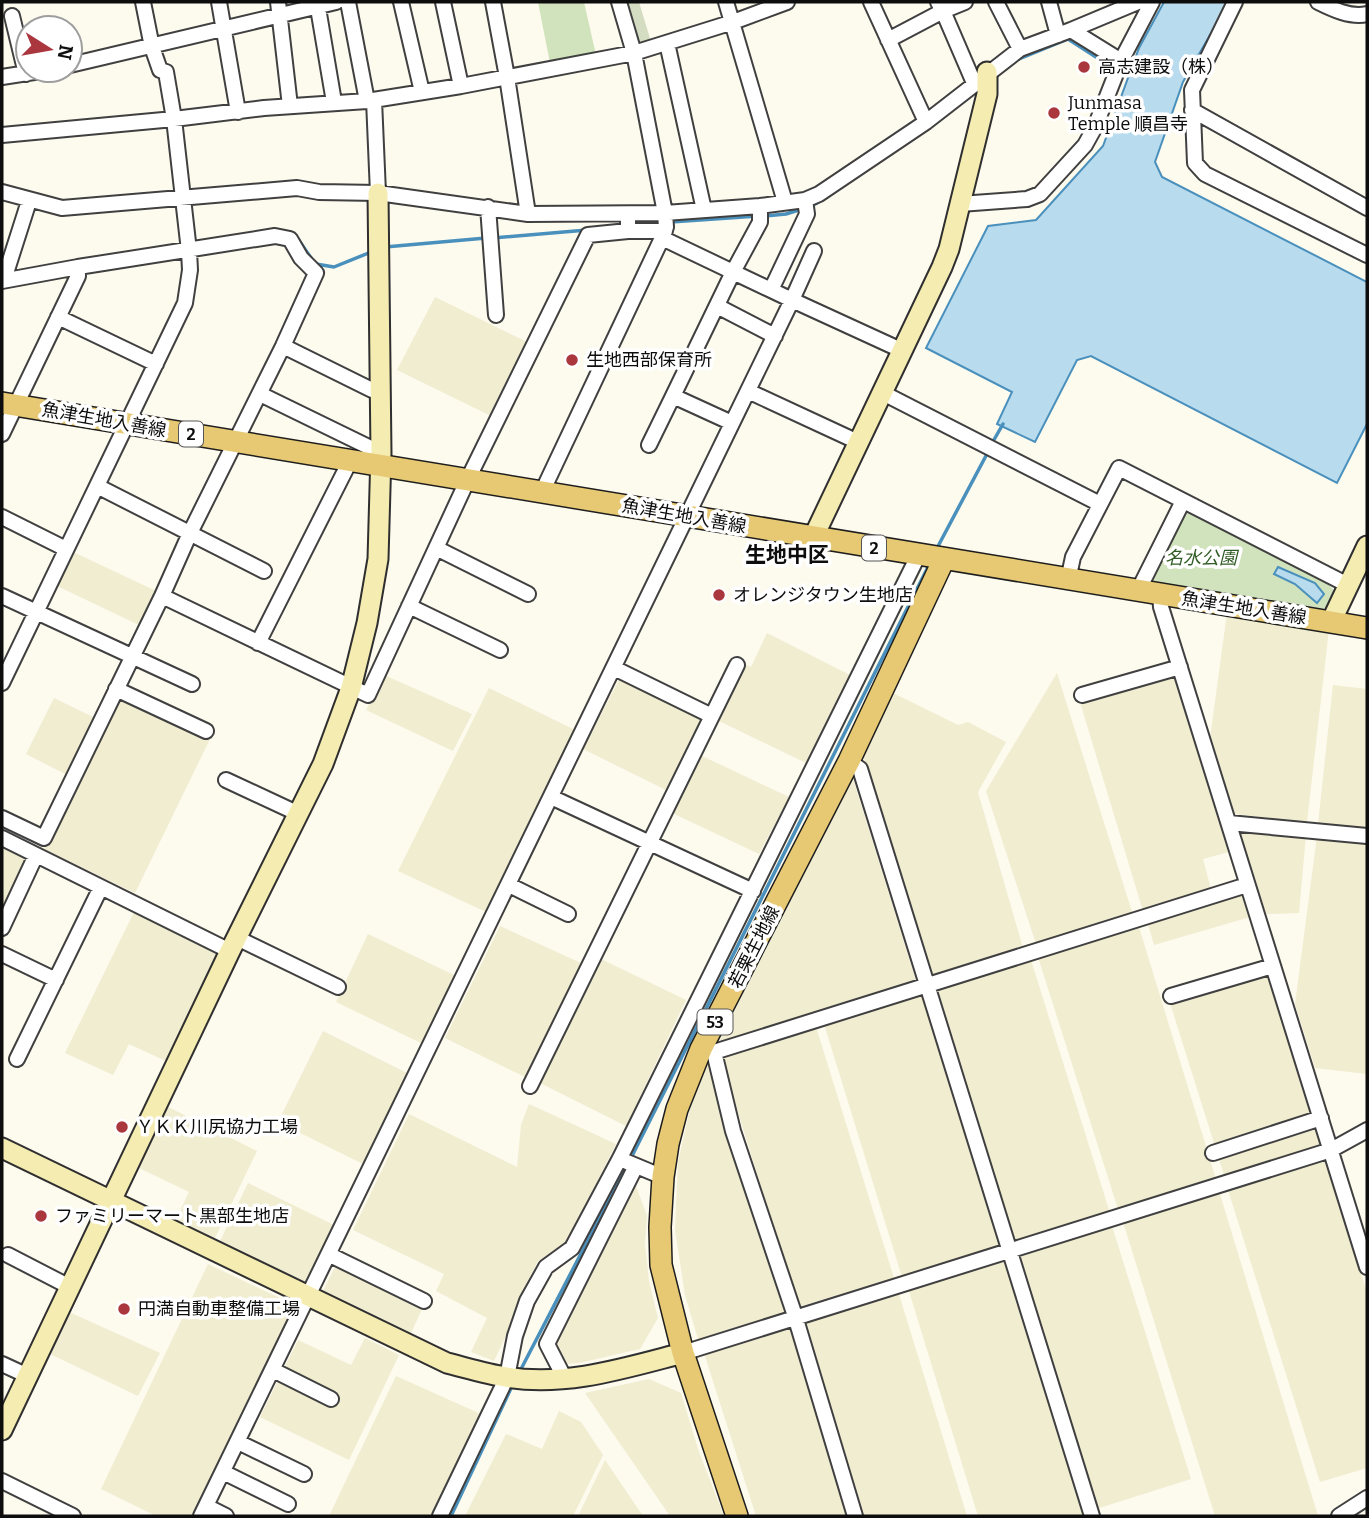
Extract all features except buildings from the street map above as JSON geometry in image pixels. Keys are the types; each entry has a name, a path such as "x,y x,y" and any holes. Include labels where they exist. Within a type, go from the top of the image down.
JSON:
{"main road":[{"name":"魚津生地入善線","path":"9,404 349,461 381,460 468,479 918,556 1367,628"},
{"name":"若栗生地線","path":"737,1516 683,1353 661,1265 663,1177 677,1109 849,761 944,559"}],"street":[{"path":"4,673 185,303 190,270 189,251 174,119 166,72 160,70 152,47 143,2"},
{"path":"219,2 238,112"},
{"path":"84,62 224,29 279,9 336,2"},
{"path":"2,1430 233,944 323,764 351,688 378,559 381,460 377,193 370,100 348,2"},
{"path":"401,2 422,92"},
{"path":"443,2 461,86"},
{"path":"543,490 663,234 666,213 634,53 619,2"},
{"path":"726,2 785,202"},
{"path":"2,135 370,100 461,86 634,53 733,22 767,5 788,2"},
{"path":"871,2 926,122"},
{"path":"888,40 941,7 965,2"},
{"path":"996,2 1020,48"},
{"path":"1049,2 1064,32 1121,61"},
{"path":"2,192 62,208 298,188 319,192 377,193 528,214 666,213 805,200 926,122 1020,48 1147,2"},
{"path":"960,205 1027,199 1040,194 1085,145 1147,2"},
{"path":"1235,2 1192,90 1195,163 1205,174 1367,255"},
{"path":"1318,2 1332,9 1367,14"},
{"path":"496,3 528,214"},
{"path":"317,4 334,102"},
{"path":"813,538 942,267 987,94 981,78 941,7"},
{"path":"279,9 290,106"},
{"path":"12,16 14,24"},
{"path":"667,43 704,210"},
{"path":"1192,110 1367,208"},
{"path":"771,290 807,214 805,200"},
{"path":"2,818 44,838 316,273 301,258 290,239 275,236 189,251 4,276 29,201"},
{"path":"649,445 760,222 760,206"},
{"path":"488,207 496,315"},
{"path":"628,214 628,231"},
{"path":"162,596 368,695 468,479 588,235 628,231 663,234 733,272 901,350"},
{"path":"226,1516 204,1511 814,251"},
{"path":"2,434 9,404 58,317 78,276 78,267"},
{"path":"717,306 775,335"},
{"path":"58,317 156,364"},
{"path":"283,346 372,390 380,389"},
{"path":"748,391 858,442"},
{"path":"881,392 1100,504"},
{"path":"260,394 381,460"},
{"path":"673,396 732,423"},
{"path":"258,643 349,461"},
{"path":"1068,580 1073,557 1119,468 1348,585"},
{"path":"97,486 264,571"},
{"path":"1138,591 1183,501"},
{"path":"2,517 66,549"},
{"path":"436,548 528,594"},
{"path":"1331,622 1366,551"},
{"path":"440,1516 507,1377 515,1336 527,1301 546,1267 572,1248 620,1158 918,556"},
{"path":"1160,594 1161,607 1367,1267"},
{"path":"2,596 192,684"},
{"path":"409,606 500,650"},
{"path":"530,1086 737,665"},
{"path":"1082,695 1180,667"},
{"path":"614,668 712,716"},
{"path":"116,689 206,731"},
{"path":"849,761 860,769 1091,1516"},
{"path":"226,780 299,814"},
{"path":"551,797 752,891"},
{"path":"1229,822 1367,836"},
{"path":"2,838 100,887 338,987"},
{"path":"2,928 36,855"},
{"path":"509,885 568,914"},
{"path":"855,1516 796,1316 708,1051 927,986 1247,885"},
{"path":"17,1059 100,887"},
{"path":"2,954 56,979"},
{"path":"1171,996 1273,966"},
{"path":"1213,1153 1321,1118"},
{"path":"2,1148 447,1363 507,1377 565,1378 581,1377 683,1353 1010,1252 1331,1150 1367,1130"},
{"path":"620,1158 663,1177"},
{"path":"565,1378 547,1344 636,1166"},
{"path":"8,1255 70,1287"},
{"path":"330,1255 424,1301"},
{"path":"2,1364 28,1376"},
{"path":"273,1370 331,1399"},
{"path":"238,1442 304,1474"},
{"path":"223,1472 288,1504"},
{"path":"2,1481 73,1516"},
{"path":"1339,1516 1367,1498"}],"shaded area":[{"path":"435,297 527,342 491,416 397,370"},
{"path":"71,551 156,591 139,625 55,585"},
{"path":"1227,613 1329,629 1307,822 1234,814 1210,738"},
{"path":"767,633 852,676 808,764 717,720 744,664 751,667"},
{"path":"1057,673 1133,915 1036,944 986,791"},
{"path":"384,675 472,714 453,751 366,710"},
{"path":"1176,676 1229,852 1203,859 1211,889 1143,911 1080,702"},
{"path":"620,678 705,718 668,791 583,749"},
{"path":"1333,685 1367,689 1367,829 1318,824"},
{"path":"489,688 575,730 486,912 398,871"},
{"path":"893,693 958,725 968,722 1006,742 978,792 1023,948 932,977 863,755"},
{"path":"119,694 210,739 135,893 44,849"},
{"path":"54,698 95,718 67,775 26,754"},
{"path":"700,755 789,797 759,854 672,813"},
{"path":"853,779 916,981 718,1043"},
{"path":"1239,830 1306,835 1299,913 1266,914"},
{"path":"1317,836 1367,842 1367,1074 1315,1068 1295,1004"},
{"path":"2,842 29,856 3,908 2,908"},
{"path":"1243,895 1250,917 1154,945 1148,924"},
{"path":"135,910 220,951 168,1062 129,1044 113,1075 65,1053"},
{"path":"500,926 583,964 529,1079 445,1038"},
{"path":"1139,927 1216,1179 1118,1209 1038,957"},
{"path":"368,934 456,976 423,1044 336,1002"},
{"path":"601,959 686,1000 626,1126 540,1083"},
{"path":"1031,960 1110,1213 1015,1241 937,990"},
{"path":"1268,975 1320,1146 1224,1175 1170,1003"},
{"path":"922,994 1000,1247 902,1277 824,1024"},
{"path":"816,1027 894,1278 798,1307 721,1057"},
{"path":"323,1031 409,1074 365,1165 278,1122"},
{"path":"709,1059 788,1311 698,1339 685,1295 675,1230 678,1162 690,1109"},
{"path":"529,1104 616,1144 565,1245 538,1261 522,1292 494,1361 471,1352 487,1318 436,1291 444,1274 353,1230 409,1114 517,1167 521,1125"},
{"path":"166,1106 257,1151 215,1238 176,1219 189,1192 137,1167"},
{"path":"1327,1159 1367,1293 1367,1468 1320,1482 1228,1190"},
{"path":"248,1183 336,1226 308,1284 220,1241"},
{"path":"635,1183 647,1216 645,1244 649,1281 658,1318 640,1349 564,1364 555,1344"},
{"path":"1219,1191 1318,1516 1215,1516 1123,1222"},
{"path":"1112,1226 1191,1479 1096,1509 1018,1256"},
{"path":"1005,1260 1083,1516 978,1516 908,1288"},
{"path":"208,1264 297,1306 195,1516 156,1516 101,1489"},
{"path":"336,1265 423,1307 411,1333 323,1291"},
{"path":"898,1291 967,1516 862,1516 803,1322"},
{"path":"69,1312 160,1353 138,1396 50,1354"},
{"path":"791,1326 849,1516 756,1516 704,1353"},
{"path":"365,1338 399,1355 349,1460 260,1417 298,1340 351,1365"},
{"path":"396,1376 483,1415 432,1516 329,1516"},
{"path":"649,1379 681,1393 699,1452 724,1516 670,1516 585,1393"},
{"path":"559,1411 581,1422 603,1455 573,1516 465,1516 506,1434 542,1449"},
{"path":"605,1460 643,1516 578,1516"}],"green space":[{"path":"538,2 584,2 596,55 550,63"},
{"path":"623,2 639,2 651,42 636,46"},
{"name":"名水公園","path":"1183,510 1328,584 1333,589 1332,602 1318,613 1147,585"}],"water":[{"path":"1164,2 1229,2 1183,82 1155,162 1162,177 1367,282 1367,424 1337,483 1091,356 1077,360 1035,442 997,424 1012,392 926,348 988,226 1036,220 1103,146 1139,48"},
{"path":"1278,567 1315,583 1324,594 1317,603 1295,584 1274,574"}],"waterway":[{"path":"1014,61 1068,39 1113,68"},
{"path":"810,207 827,197"},
{"path":"765,216 802,209"},
{"path":"671,222 758,216"},
{"path":"647,224 663,223"},
{"path":"273,230 292,233"},
{"path":"493,238 587,230"},
{"path":"385,247 486,238"},
{"path":"298,239 311,258"},
{"path":"316,264 334,267 371,252"},
{"path":"991,445 1003,424"},
{"path":"936,550 988,452"},
{"path":"630,1160 930,563"},
{"path":"520,1371 626,1167"},
{"path":"451,1516 513,1384"}],"place":[{"name":"高志建設（株）","path":"1084,67"},
{"name":"Junmasa Temple 順昌寺","path":"1054,113"},
{"name":"生地西部保育所","path":"572,360"},
{"name":"オレンジタウン生地店","path":"719,595"},
{"name":"ＹＫＫ川尻協力工場","path":"122,1127"},
{"name":"ファミリーマート黒部生地店","path":"41,1216"},
{"name":"円満自動車整備工場","path":"124,1309"}],"district":[{"name":"生地中区","path":"787,555"}]}
